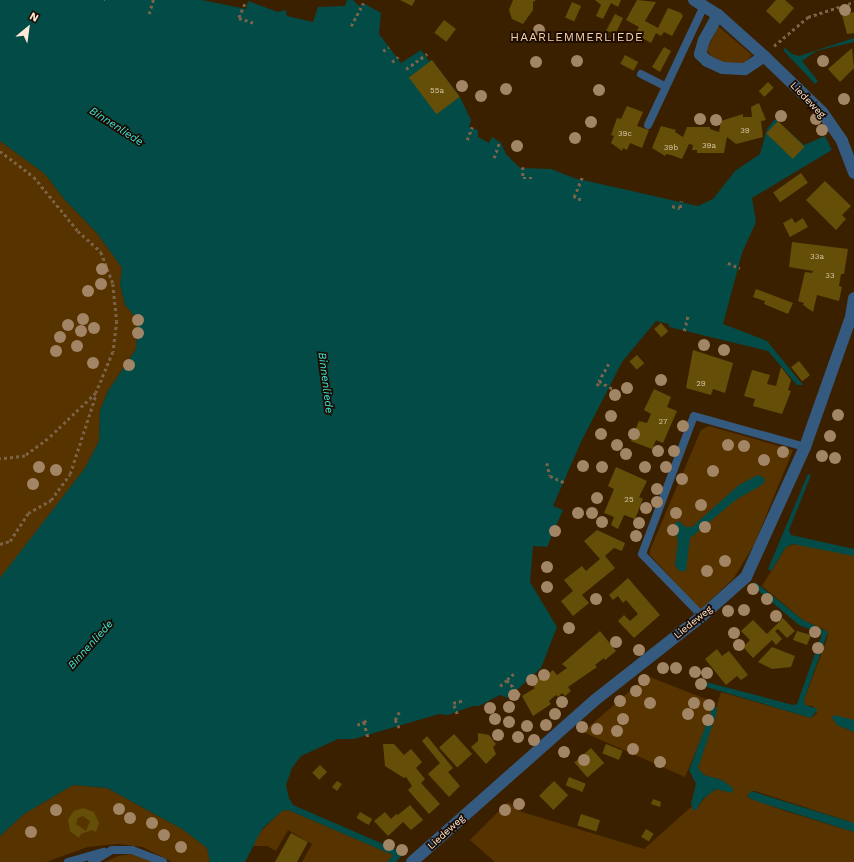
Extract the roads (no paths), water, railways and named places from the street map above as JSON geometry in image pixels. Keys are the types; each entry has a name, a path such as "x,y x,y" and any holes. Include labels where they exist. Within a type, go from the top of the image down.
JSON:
{"street":[{"name":"Liedeweg","path":"699,3 718,15 764,56 822,112 842,141 854,172"},
{"path":"718,15 704,40 700,54 707,61 723,68 745,69 764,56"},
{"name":"Liedeweg","path":"412,862 595,700 702,616 746,577 806,447 851,317 854,298"}],"lane":[{"path":"648,125 699,3"},
{"path":"641,74 665,86"},
{"path":"702,616 642,554 694,416 806,447"},
{"path":"92,862 112,850"},
{"path":"68,862 112,850 132,850 163,862"}],"water":[{"name":"Binnenliede","path":"0,0 202,0 246,9 248,1 278,12 286,10 287,16 313,22 318,7 345,6 347,0 353,0 359,6 365,4 381,13 379,34 401,63 421,50 429,61 432,60 460,97 471,120 469,127 478,130 478,137 489,143 492,137 501,143 506,154 520,168 551,169 574,178 698,206 713,199 735,171 760,154 767,129 775,119 804,145 825,136 832,150 752,198 756,222 742,253 723,324 767,341 803,385 797,385 768,351 669,327 669,324 656,321 622,362 581,442 553,506 563,510 547,547 533,546 530,582 557,627 541,668 508,698 500,695 479,706 473,706 448,715 439,714 354,739 338,739 301,756 292,768 286,785 289,798 293,805 404,853 396,862 387,862 393,855 288,810 282,811 262,829 245,862 210,862 207,848 182,829 107,788 73,785 24,814 0,836 0,578 85,468 99,441 100,411 108,391 136,349 138,320 125,305 120,284 122,268 97,233 64,199 45,174 0,141"},
{"path":"854,38 854,42 816,51 802,61 818,81 815,84 783,50 785,48 792,54 799,56"},
{"path":"808,474 811,475 789,530 791,535 854,549 854,556 793,544 786,547 771,571 768,569"},
{"path":"758,475 764,478 765,482 737,499 690,538 686,571 679,571 675,565 678,541 674,524 679,521 685,527 692,527 739,485"},
{"path":"755,582 803,620 828,632 804,700 805,705 818,709 811,718 703,686 706,682 793,705 797,704 822,634 799,625 754,587"},
{"path":"713,706 717,708 716,715 698,768 704,775 722,780 733,788 732,793 716,789 703,799 696,810 693,810 691,804 696,784 689,770"},
{"path":"834,715 854,720 854,732 837,725 832,718"},
{"path":"751,791 854,823 854,832 759,802 747,797"}],"district":[{"name":"HAARLEMMERLIEDE","path":"577,38"}]}
